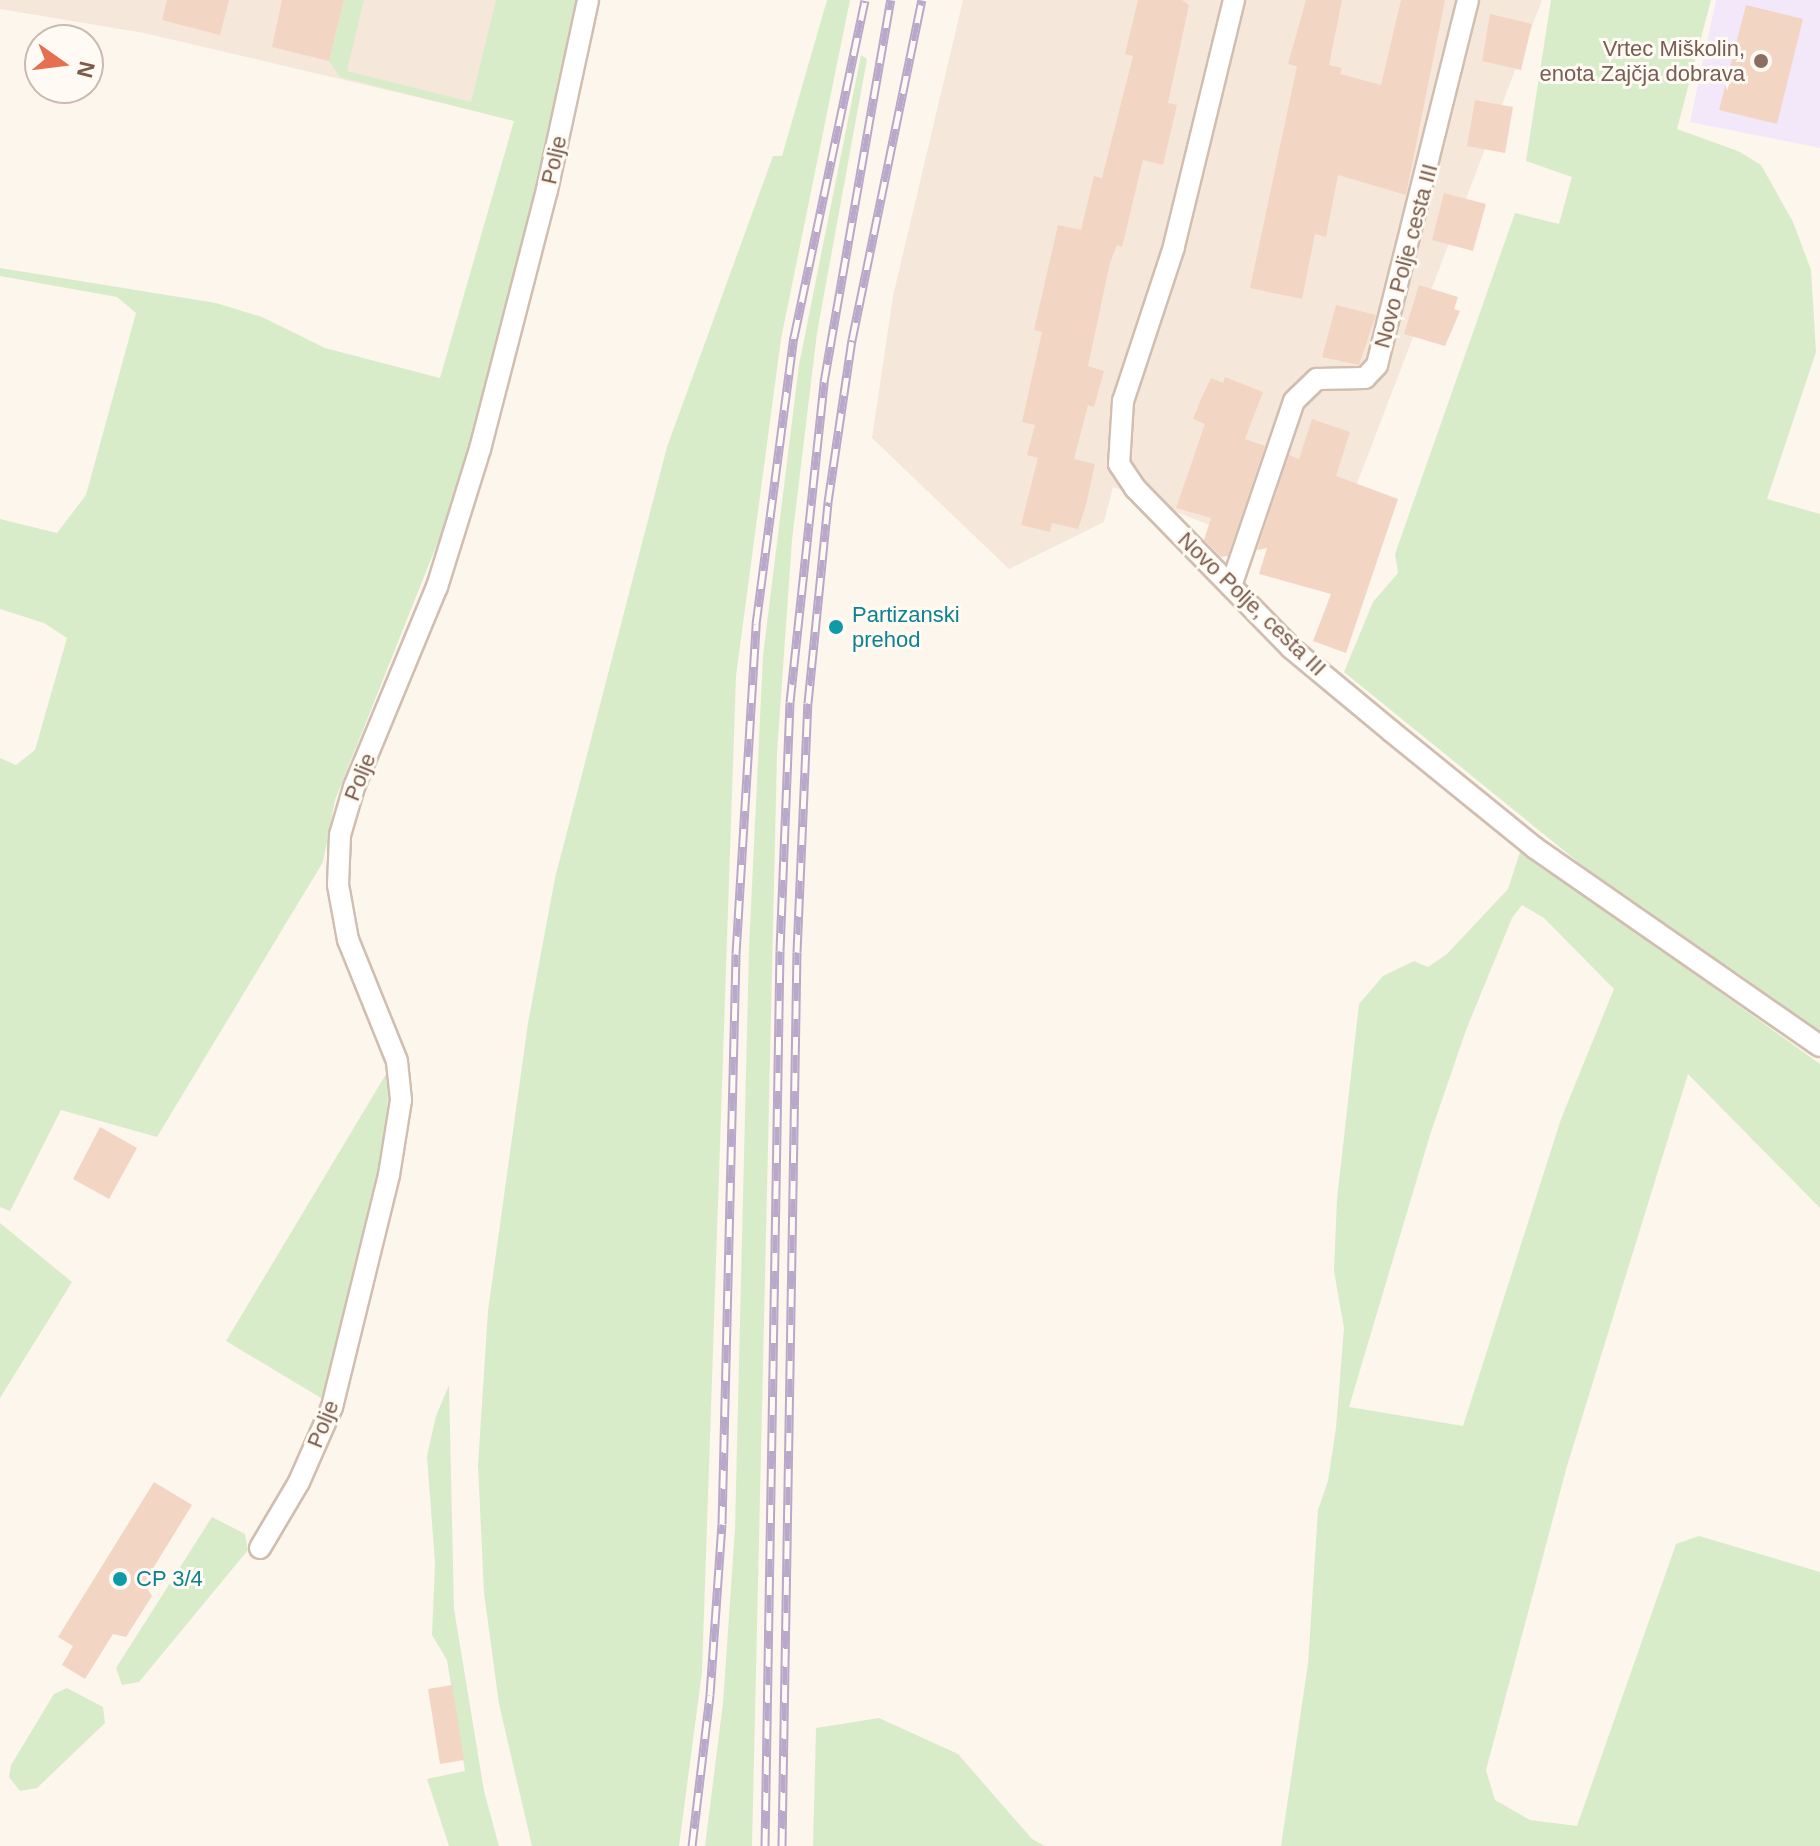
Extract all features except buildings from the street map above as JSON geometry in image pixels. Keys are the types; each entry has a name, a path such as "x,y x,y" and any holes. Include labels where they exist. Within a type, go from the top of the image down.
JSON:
{"street":[{"name":"Polje","path":"260,1548 299,1482 332,1407 389,1175 401,1100 397,1061 348,940 338,885 340,835 354,787 437,587 480,449 547,190 588,0"},
{"name":"Novo Polje, cesta III","path":"1234,0 1174,247 1123,401 1116,448 1119,464 1135,488 1294,650 1535,848 1820,1046"},
{"name":"Novo Polje cesta III","path":"1231,586 1294,401 1317,379 1365,378 1377,365 1468,0"}],"shaded area":[{"path":"0,0 580,0 514,120 104,24 0,9"},
{"path":"963,0 1542,0 1324,570 1113,487 1104,522 1009,569 872,438 893,296"},
{"name":"Vrtec Miškolin, enota Zajčja dobrava","path":"1716,0 1820,0 1820,148 1690,122"}],"green space":[{"path":"344,0 364,0 347,71 471,102 496,0 580,0 499,343 451,509 335,800 323,862 157,1137 61,1110 10,1211 0,1207 0,758 16,765 35,750 67,638 44,623 0,609 0,519 57,533 86,495 136,313 117,297 0,276 0,268 216,303 262,317 325,348 440,378 514,121 340,77 329,61"},
{"path":"827,0 850,0 781,339 736,676 702,1672 679,1846 532,1846 499,1704 484,1593 478,1465 488,1311 528,1023 555,878 667,447 773,156 782,156"},
{"path":"1551,0 1711,0 1677,129 1738,151 1761,165 1793,222 1811,270 1816,352 1767,499 1820,514 1820,1035 1738,973 1722,969 1631,905 1344,672 1373,602 1398,573 1395,554 1515,213 1559,224 1572,177 1526,161"},
{"path":"861,55 867,59 817,333 792,540 777,753 752,1846 705,1846 723,1703 735,1529 749,948 763,656 799,365"},
{"path":"1521,849 1820,1064 1820,1208 1688,1074 1567,1466 1486,1770 1495,1800 1530,1820 1577,1826 1676,1544 1699,1536 1820,1572 1820,1846 1281,1846 1308,1664 1318,1510 1328,1481 1336,1428 1344,1328 1334,1271 1337,1199 1359,1004 1383,976 1414,961 1428,967 1447,954 1508,889","holes":["1522,905 1544,918 1614,989 1561,1119 1463,1426 1349,1407 1430,1135 1466,1030 1512,918"]},
{"path":"389,1069 386,1140 329,1385 321,1398 226,1341"},
{"path":"0,1223 72,1282 0,1398"},
{"path":"449,1385 454,1609 484,1791 499,1846 449,1846 427,1779 465,1771 447,1660 432,1635 435,1563 427,1456 436,1416"},
{"path":"212,1517 245,1534 248,1550 139,1682 122,1685 116,1668"},
{"path":"67,1688 103,1707 105,1723 37,1788 20,1791 9,1777 11,1765 54,1694"},
{"path":"879,1718 958,1754 1032,1839 1045,1846 813,1846 816,1728"}],"railway":[{"path":"692,1846 710,1695 722,1524 736,954 756,624 794,337 865,0"},
{"path":"765,1846 780,951 790,702 824,382 891,0"},
{"path":"782,1846 797,952 808,703 828,502 852,340 922,0"}],"place":[{"name":"Vrtec Miškolin, enota Zajčja dobrava","path":"1761,61"},
{"name":"Partizanski prehod","path":"836,627"},
{"name":"CP 3/4","path":"120,1579"}]}
